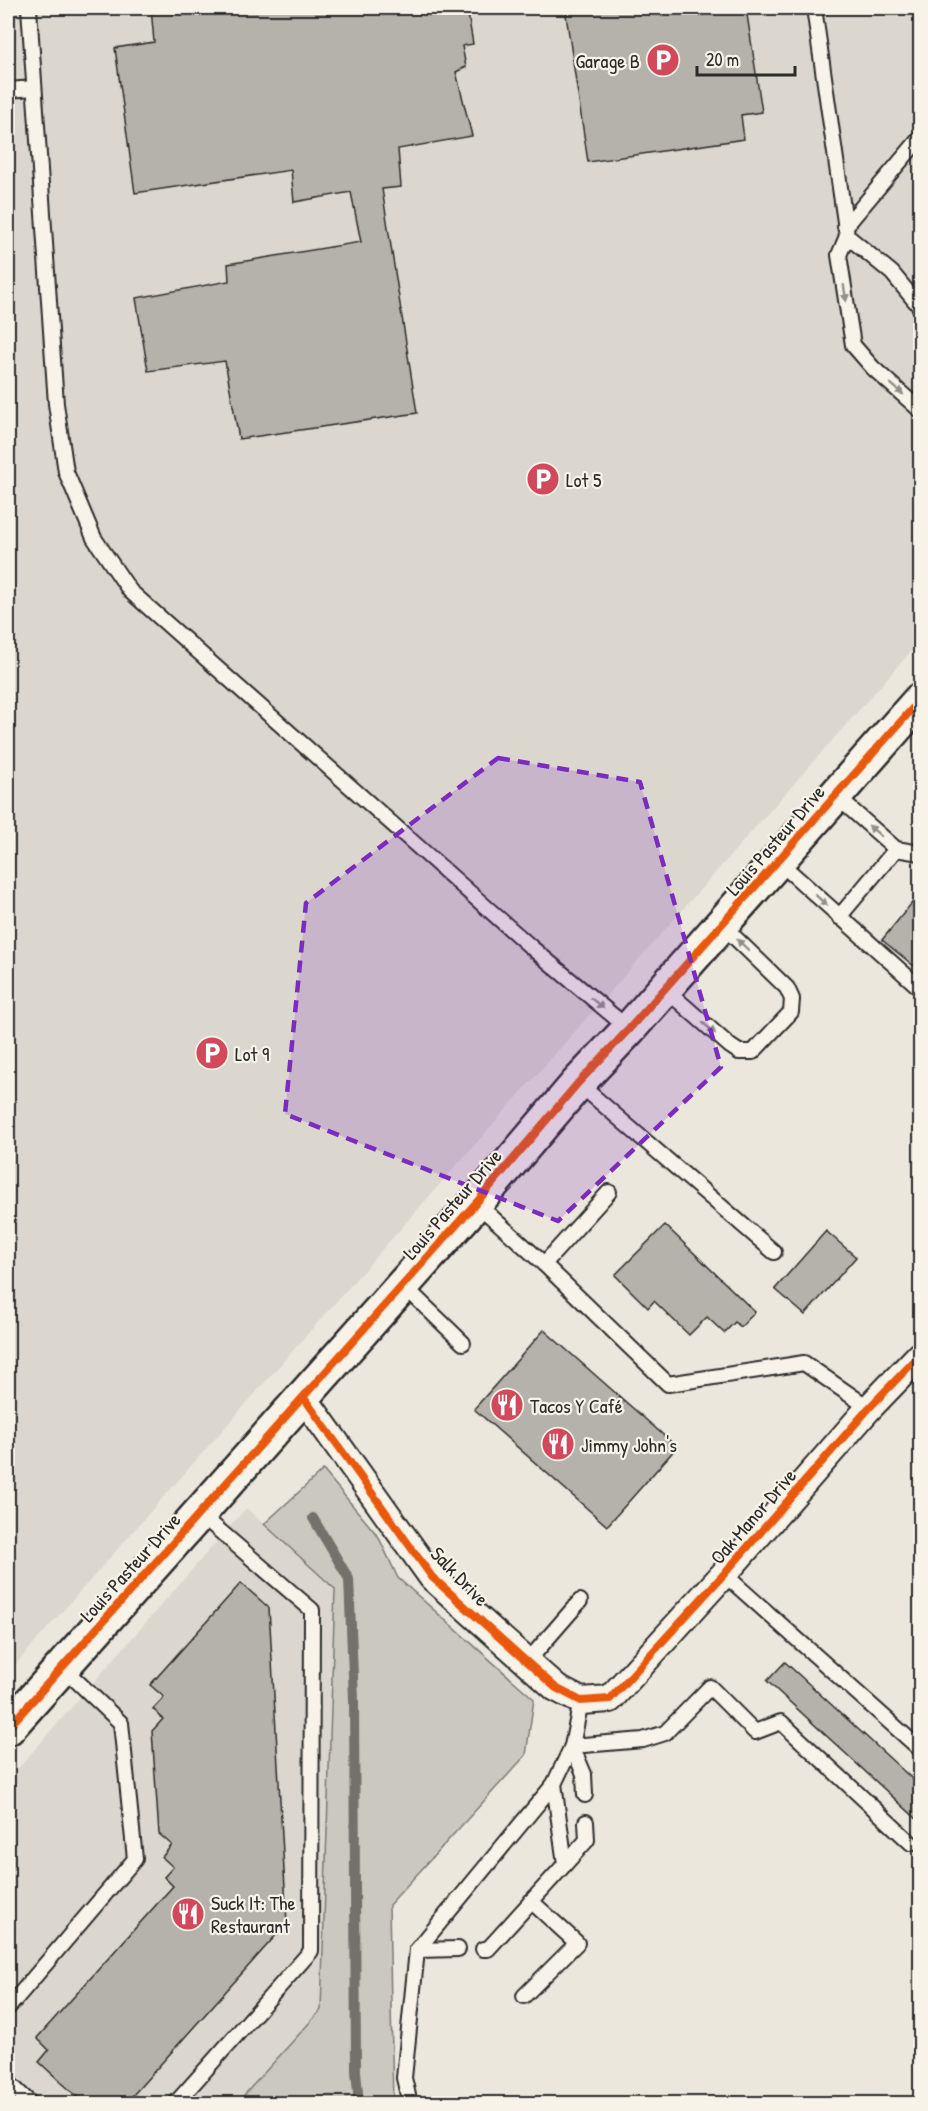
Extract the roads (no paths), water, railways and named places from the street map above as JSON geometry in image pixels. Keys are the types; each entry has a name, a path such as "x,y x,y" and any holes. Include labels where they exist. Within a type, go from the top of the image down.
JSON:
{"street":[{"name":"Louis Pasteur Drive","path":"8,1728 61,1666 304,1398 578,1083 665,989 921,700"},
{"name":"Oak Manor Drive","path":"581,1701 610,1699 724,1574 869,1408 921,1355"},
{"name":"Salk Drive","path":"304,1398 432,1577 556,1688 581,1701"}],"lane":[{"path":"29,8 57,404 66,472 94,538 130,591 532,948 629,1029"},
{"path":"814,8 846,232 892,273 921,307"},
{"path":"8,90 34,88"},
{"path":"921,138 846,232 839,255 853,345 873,368 921,410"},
{"path":"836,796 896,849 921,853"},
{"path":"839,917 896,849"},
{"path":"778,861 921,988"},
{"path":"665,989 739,1052 753,1052 791,1012 792,999 787,987 722,925"},
{"path":"578,1083 774,1252"},
{"path":"544,1264 609,1192"},
{"path":"476,1203 544,1264 668,1384 804,1363 869,1408"},
{"path":"403,1285 463,1342"},
{"path":"175,2103 311,1951 312,1610 200,1514"},
{"path":"724,1574 921,1749"},
{"path":"527,1662 580,1601"},
{"path":"8,2008 135,1859 121,1723 61,1666"},
{"path":"572,1746 643,1740 665,1733 710,1687 755,1732 781,1722 911,1843"},
{"path":"410,2103 404,2078 417,1950 554,1784 572,1746 581,1701"},
{"path":"572,1746 584,1774 585,1796"},
{"path":"554,1784 565,1864"},
{"path":"483,1949 488,1949 587,1840 586,1822"},
{"path":"524,1996 577,1943 531,1901"},
{"path":"417,1950 458,1949"},
{"path":"8,2082 31,2103"}],"waterway":[{"path":"313,1518 349,1579 354,1700 356,2071 359,2104"}],"place":[{"name":"Garage B","path":"663,60"},
{"name":"Lot 5","path":"543,479"},
{"name":"Lot 9","path":"212,1053"},
{"name":"Tacos Y Café","path":"507,1405"},
{"name":"Jimmy John's","path":"558,1444"},
{"name":"Suck It: The Restaurant","path":"188,1914"}]}
